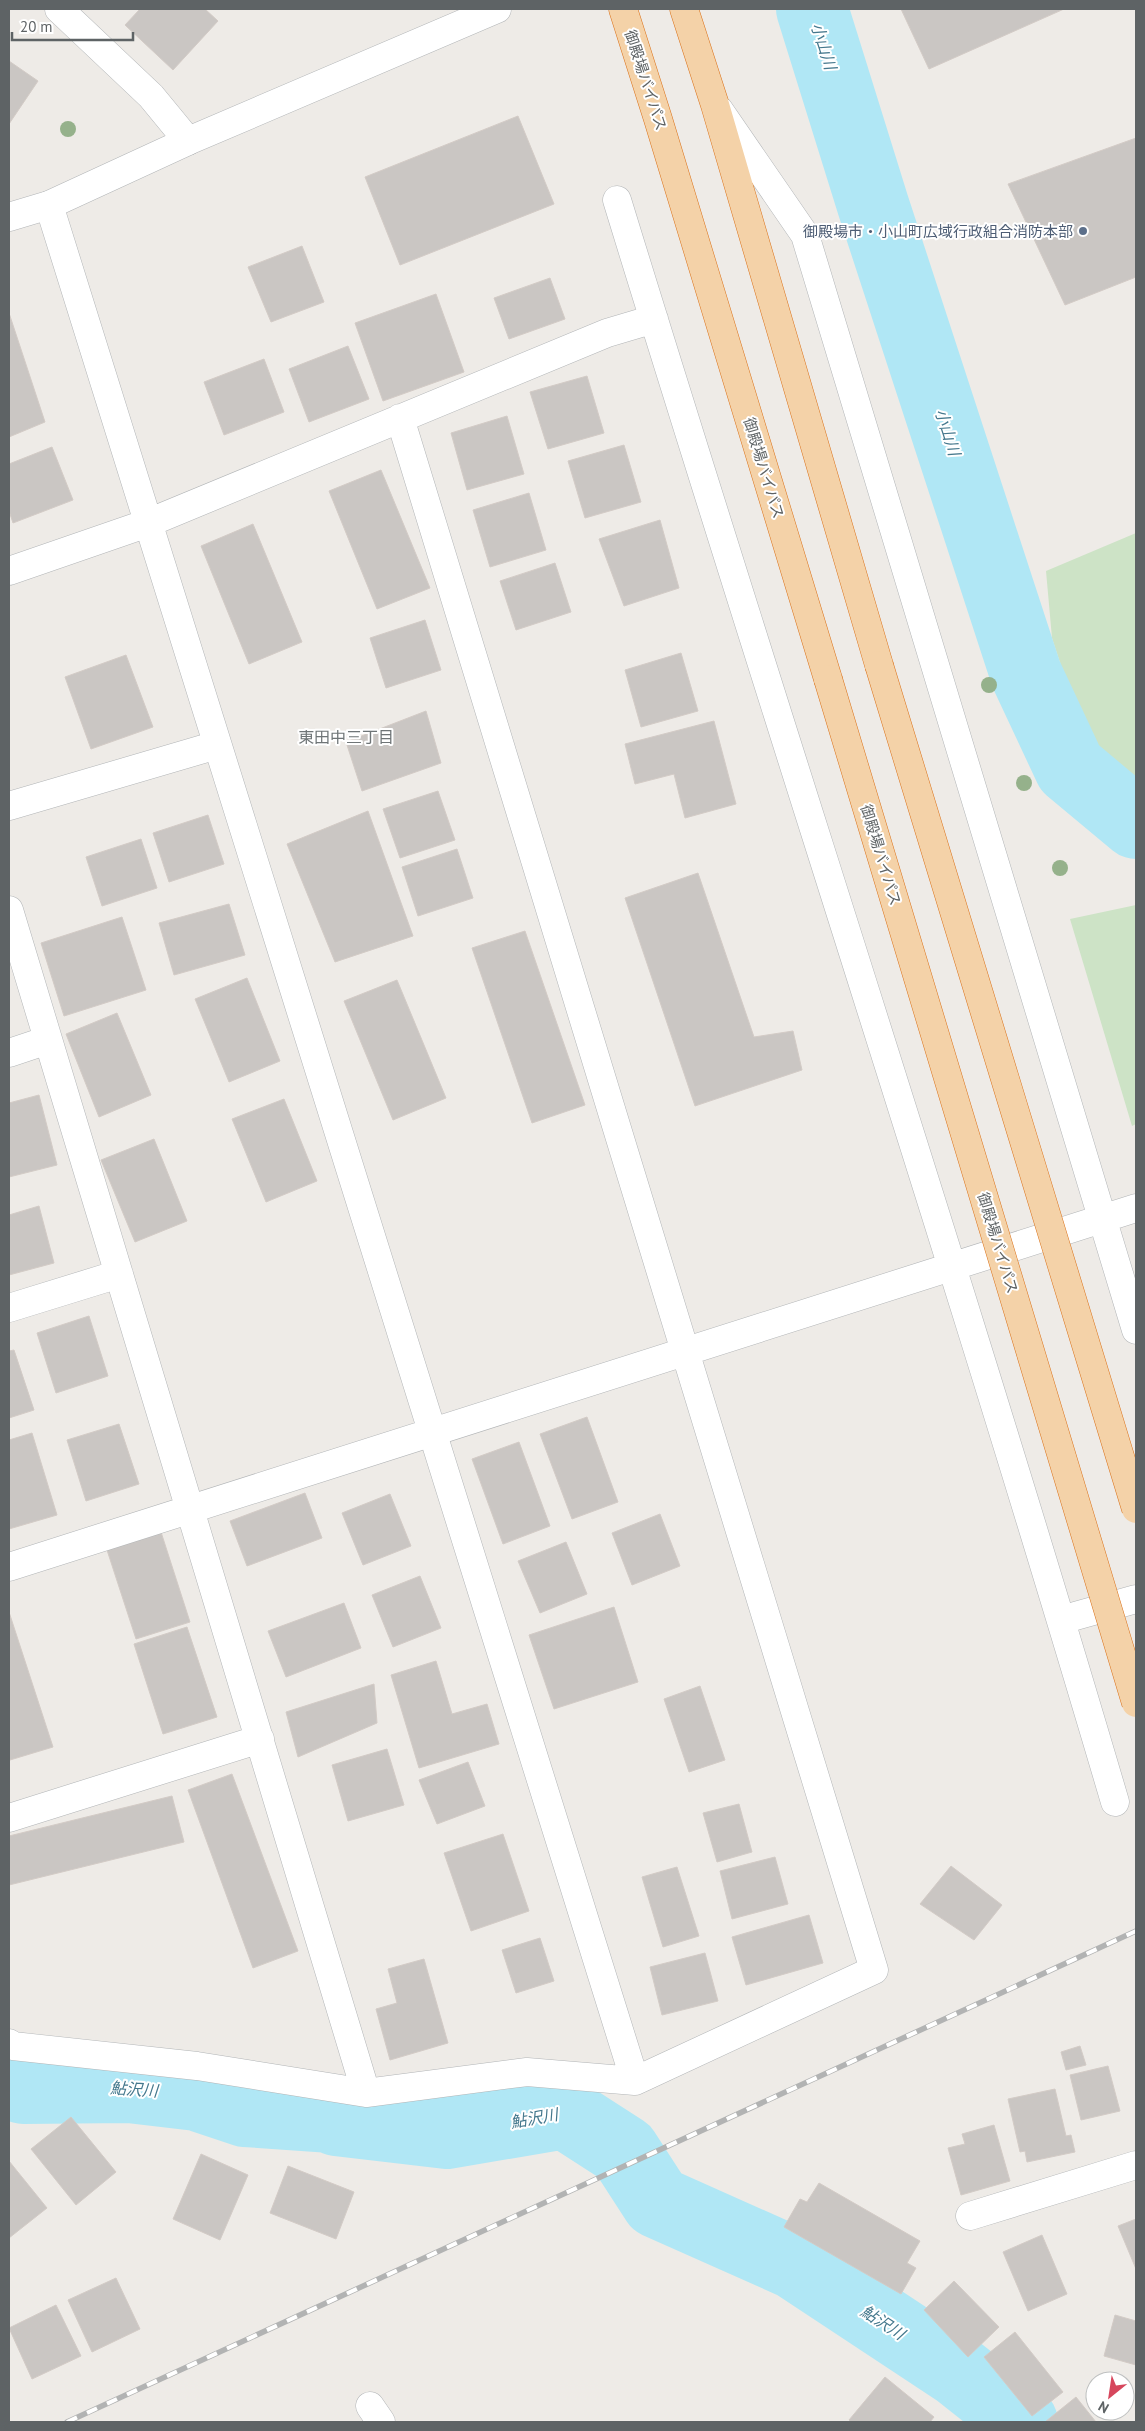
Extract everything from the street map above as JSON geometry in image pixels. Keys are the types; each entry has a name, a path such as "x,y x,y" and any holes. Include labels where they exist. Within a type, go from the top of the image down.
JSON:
{"highway":[{"name":"御殿場バイパス","path":"623,9 656,111 1136,1703"},
{"path":"684,9 715,104 879,665 1136,1509"}],"street":[{"path":"59,9 151,96 188,141"},
{"path":"9,217 49,205 188,141 497,9"},
{"path":"715,104 805,235 1136,1330"},
{"path":"617,200 1061,1620 1115,1802"},
{"path":"49,205 635,2081"},
{"path":"9,571 148,523 607,332 654,319"},
{"path":"9,2043 13,2046 196,2066 366,2093 527,2072 635,2081 874,1970 400,418"},
{"path":"9,806 217,745"},
{"path":"9,910 366,2093"},
{"path":"9,1053 48,1040"},
{"path":"9,1567 1136,1208"},
{"path":"9,1308 119,1274"},
{"path":"1061,1620 1136,1601"},
{"path":"9,1818 260,1739"},
{"path":"970,2216 1136,2166"}],"green space":[{"path":"1136,533 1136,782 1085,739 1052,638 1046,571"},
{"path":"1136,905 1136,1124 1132,1126 1070,919"}],"building":[{"path":"140,9 205,9 218,21 173,70 125,25"},
{"path":"901,9 1064,9 929,69"},
{"path":"9,61 38,81 9,124"},
{"path":"518,116 554,204 400,265 365,177"},
{"name":"御殿場市・小山町広域行政組合消防本部","path":"1136,138 1136,277 1065,305 1008,184"},
{"path":"302,246 324,302 271,322 248,267"},
{"path":"550,278 565,319 509,339 494,298"},
{"path":"436,294 464,372 383,401 355,323"},
{"path":"9,313 45,422 9,437"},
{"path":"348,346 369,399 309,422 289,369"},
{"path":"264,359 284,412 224,435 204,382"},
{"path":"587,376 604,433 548,449 530,392"},
{"path":"507,416 524,474 467,490 451,433"},
{"path":"624,445 641,502 585,518 568,461"},
{"path":"52,447 73,500 13,523 9,511 9,464"},
{"path":"381,470 430,588 377,609 329,491"},
{"path":"529,493 546,550 490,567 473,510"},
{"path":"660,520 679,588 624,606 599,539"},
{"path":"253,524 302,642 249,664 201,546"},
{"path":"555,563 571,612 516,630 500,581"},
{"path":"425,620 441,670 386,688 370,638"},
{"path":"681,653 698,711 641,727 625,670"},
{"path":"126,655 153,727 91,749 65,677"},
{"path":"426,711 441,763 362,791 346,742"},
{"path":"714,721 736,804 685,818 674,774 635,784 625,744"},
{"path":"438,791 455,840 400,858 383,809"},
{"path":"368,811 413,936 335,962 287,844"},
{"path":"208,815 224,864 169,882 153,833"},
{"path":"141,839 157,888 102,906 86,857"},
{"path":"457,849 473,898 418,916 402,867"},
{"path":"698,873 754,1037 793,1031 802,1070 695,1106 625,898"},
{"path":"229,904 245,955 174,975 159,923"},
{"path":"122,917 146,990 64,1016 41,943"},
{"path":"525,931 585,1105 532,1123 472,948"},
{"path":"247,978 280,1061 229,1082 195,999"},
{"path":"397,980 446,1098 393,1120 344,1001"},
{"path":"117,1013 151,1095 99,1117 66,1034"},
{"path":"39,1095 57,1165 9,1177 9,1103"},
{"path":"284,1099 317,1181 266,1202 232,1119"},
{"path":"154,1139 187,1221 135,1242 101,1160"},
{"path":"39,1206 54,1263 9,1275 9,1215"},
{"path":"89,1316 108,1376 56,1393 37,1333"},
{"path":"14,1350 34,1410 9,1418 9,1351"},
{"path":"587,1417 618,1502 572,1519 540,1434"},
{"path":"119,1424 139,1484 86,1501 67,1440"},
{"path":"32,1433 57,1515 9,1529 9,1440"},
{"path":"519,1442 550,1526 503,1544 472,1459"},
{"path":"305,1493 322,1538 247,1566 230,1521"},
{"path":"390,1494 411,1546 363,1565 342,1513"},
{"path":"660,1514 680,1566 632,1585 612,1533"},
{"path":"161,1532 190,1622 136,1639 107,1550"},
{"path":"566,1542 587,1594 540,1613 518,1561"},
{"path":"420,1576 441,1628 393,1647 372,1595"},
{"path":"344,1603 361,1648 286,1677 268,1631"},
{"path":"614,1607 638,1682 554,1709 529,1635"},
{"path":"9,1612 53,1747 10,1760 9,1757"},
{"path":"187,1627 217,1717 163,1734 134,1644"},
{"path":"436,1661 452,1714 487,1704 499,1744 419,1768 391,1675"},
{"path":"374,1684 377,1723 298,1757 286,1712"},
{"path":"700,1686 725,1760 689,1772 664,1699"},
{"path":"387,1749 404,1805 348,1821 332,1765"},
{"path":"468,1762 485,1806 437,1824 419,1780"},
{"path":"232,1774 298,1951 253,1968 188,1790"},
{"path":"172,1796 184,1842 9,1885 9,1836"},
{"path":"739,1804 752,1852 717,1862 703,1813"},
{"path":"503,1834 529,1911 471,1931 444,1853"},
{"path":"775,1857 788,1904 732,1919 720,1871"},
{"path":"951,1866 1002,1905 974,1940 920,1904"},
{"path":"677,1867 699,1936 663,1947 642,1877"},
{"path":"809,1915 823,1963 746,1985 732,1937"},
{"path":"540,1938 554,1981 516,1993 502,1950"},
{"path":"705,1953 718,2001 662,2015 650,1967"},
{"path":"424,1959 448,2043 390,2060 376,2009 397,2003 388,1969"},
{"path":"1080,2046 1086,2065 1066,2070 1061,2052"},
{"path":"1108,2066 1120,2111 1081,2120 1070,2075"},
{"path":"1055,2089 1066,2136 1071,2135 1075,2152 1027,2162 1025,2151 1020,2152 1008,2099"},
{"path":"71,2117 116,2172 76,2205 31,2149"},
{"path":"994,2125 1010,2181 961,2195 948,2148 965,2144 962,2134"},
{"path":"201,2154 248,2175 220,2240 173,2219"},
{"path":"9,2161 47,2208 9,2238"},
{"path":"288,2166 354,2192 336,2239 270,2213"},
{"path":"819,2183 920,2241 907,2263 916,2268 901,2294 784,2227 800,2199 807,2202"},
{"path":"1136,2219 1136,2269 1118,2226"},
{"path":"1042,2235 1067,2294 1028,2311 1003,2252"},
{"path":"116,2278 140,2329 92,2352 68,2300"},
{"path":"954,2281 999,2327 968,2357 924,2310"},
{"path":"56,2305 81,2356 32,2379 9,2328"},
{"path":"1115,2315 1136,2321 1136,2365 1104,2356"},
{"path":"1015,2332 1063,2392 1032,2416 984,2357"},
{"path":"885,2377 934,2417 930,2422 851,2422 849,2420"},
{"path":"1076,2397 1085,2408 1085,2421 1096,2422 1045,2422"}],"waterway":[{"name":"小山川","path":"812,9 873,205 1026,674 1070,768 1136,823"},
{"name":"鮎沢川","path":"9,2084 23,2088 129,2087 197,2095 245,2111 332,2117 336,2120 447,2133 565,2113 624,2151 657,2202 794,2263 959,2372 1022,2422"}],"railway":[{"path":"67,2422 1136,1931"}],"place":[{"name":"御殿場市・小山町広域行政組合消防本部","path":"1083,231"}],"district":[{"name":"東田中三丁目","path":"346,737"}]}
